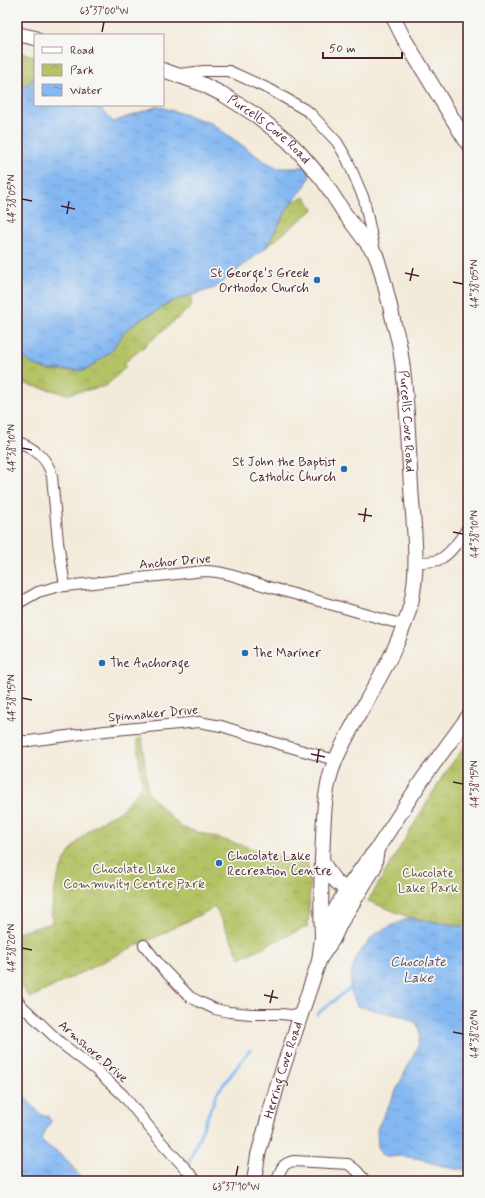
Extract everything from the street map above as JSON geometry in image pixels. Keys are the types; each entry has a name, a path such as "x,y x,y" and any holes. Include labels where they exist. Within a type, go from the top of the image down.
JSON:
{"main road":[{"path":"393,17 403,37 468,144"},
{"path":"17,34 34,38"},
{"name":"Purcells Cove Road","path":"164,70 202,84 230,98 257,116 300,152 323,180 345,214 376,256 382,272 401,355 410,445 415,539 414,584 404,625 381,675 335,760 328,786 325,802 321,880 322,938"},
{"name":"Herring Cove Road","path":"254,1181 258,1155 268,1118 318,961 322,938 335,909 374,868 377,849 422,780 468,717"},
{"path":"322,860 332,878 351,893"},
{"name":"Herring Cove Road","path":"318,961 333,939 341,922 351,893"}],"street":[{"path":"177,75 204,71 229,71 271,90 309,112 338,142 347,159 364,199 376,256"},
{"path":"17,442 37,452 51,469 58,542 65,586"},
{"path":"415,562 438,561 450,552 468,527"},
{"name":"Anchor Drive","path":"17,604 38,592 47,589 215,571 230,574 251,582 404,625"},
{"name":"Spinnaker Drive","path":"17,741 29,741 105,731 199,722 221,726 335,760"},
{"path":"144,945 163,969 190,997 215,1009 251,1014 281,1014 300,1016"},
{"name":"Armshore Drive","path":"17,999 20,1004 62,1044 96,1070 123,1095 196,1181"},
{"path":"277,1181 281,1169 288,1162 294,1161 348,1164 356,1170 364,1181"}],"green space":[{"path":"17,52 34,56 34,76 32,80 24,86 17,88"},
{"path":"305,197 314,209 264,249 292,202"},
{"path":"192,294 191,307 123,364 126,367 106,386 68,394 17,381 17,355 21,356 32,364 48,370 84,370 92,366 111,351 126,330 141,319 172,301"},
{"name":"Chocolate Lake Community Centre Park","path":"142,738 148,793 181,827 301,863 307,859 310,887 308,926 240,958 215,907 30,998 18,981 17,933 52,923 53,897 56,884 65,860 72,848 91,829 110,816 119,812 142,786 137,739"},
{"name":"Chocolate Lake Park","path":"468,742 468,927 417,919 368,901 444,774"}],"water":[{"path":"34,78 34,106 99,106 113,122 158,106 211,123 264,161 279,168 296,168 306,166 310,176 304,188 289,206 264,249 215,288 172,301 141,319 126,330 111,351 92,366 84,370 48,370 32,364 21,356 17,355 17,88 31,82"},
{"name":"Chocolate Lake","path":"409,918 468,927 468,1169 455,1169 421,1159 400,1156 390,1157 381,1154 378,1147 377,1129 418,1046 420,1034 417,1023 401,1016 357,1006 350,988 352,971 357,955 376,933"},
{"path":"19,1092 42,1115 47,1115 51,1121 41,1139 45,1144 65,1158 84,1181 17,1181 17,1094"}],"waterway":[{"path":"317,1014 350,988"},
{"path":"187,1167 217,1093 250,1050"},
{"path":"181,1181 185,1172"}],"place":[{"name":"St George's Greek Orthodox Church","path":"317,280"},
{"name":"St John the Baptist Catholic Church","path":"344,469"},
{"name":"The Mariner","path":"245,653"},
{"name":"The Anchorage","path":"102,663"},
{"name":"Chocolate Lake Recreation Centre","path":"219,863"}]}
